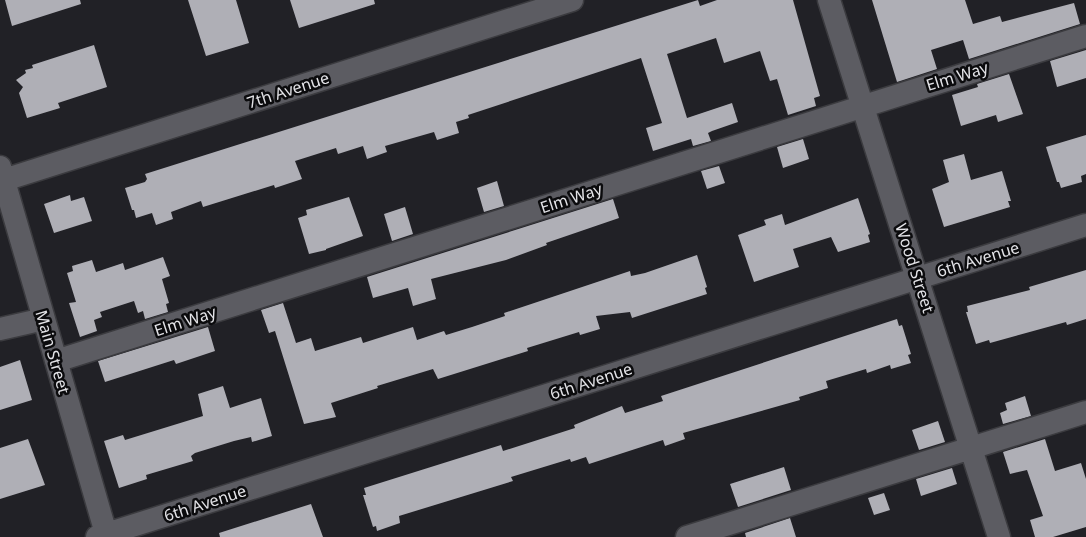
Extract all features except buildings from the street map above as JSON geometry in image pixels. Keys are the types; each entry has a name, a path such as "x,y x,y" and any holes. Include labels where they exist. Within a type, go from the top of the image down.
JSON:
{"street":[{"name":"7th Avenue","path":"2,174 572,0"},
{"name":"Wood Street","path":"829,0 999,537"},
{"name":"Elm Way","path":"56,361 1086,36"},
{"name":"Main Street","path":"2,174 56,361 103,536"},
{"name":"6th Avenue","path":"103,536 1086,225"},
{"path":"0,329 44,319"},
{"path":"686,537 1086,412"}]}
